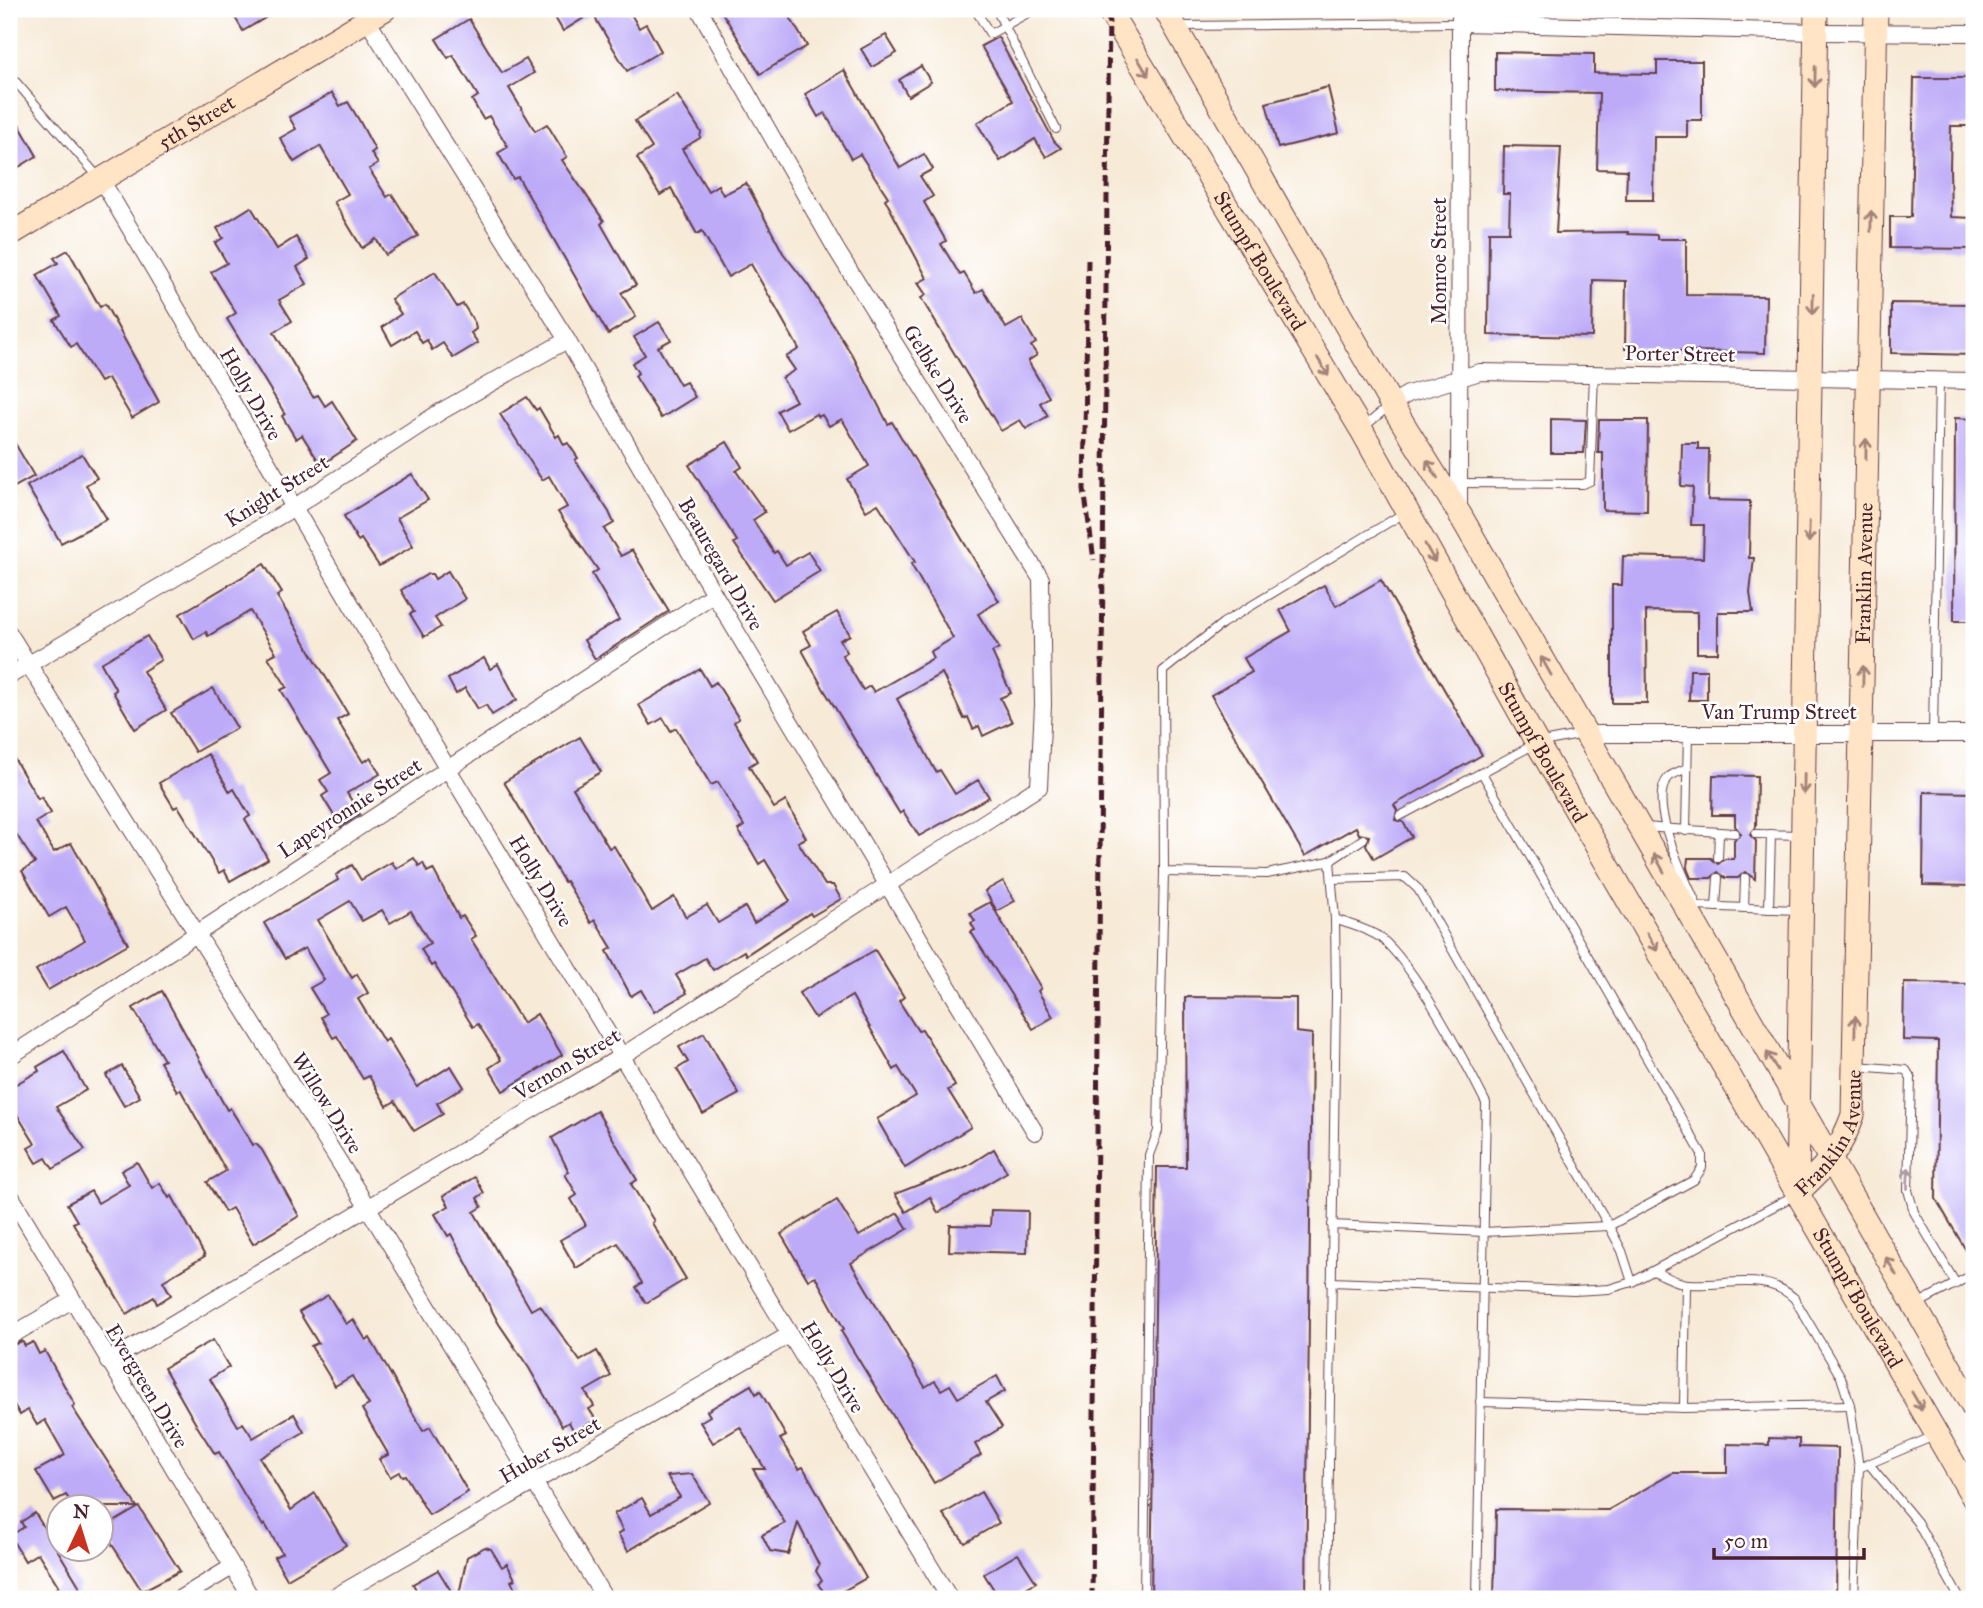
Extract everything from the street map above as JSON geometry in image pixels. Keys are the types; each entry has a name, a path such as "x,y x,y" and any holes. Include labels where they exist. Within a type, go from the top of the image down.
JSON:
{"main road":[{"name":"Stumpf Boulevard","path":"1108,9 1360,429 1537,743 1974,1500"},
{"name":"Franklin Avenue","path":"1797,1194 1816,9"},
{"name":"5th Street","path":"9,235 376,14"},
{"name":"Stumpf Boulevard","path":"1170,18 1391,404 1460,513 1584,734 1690,906 1797,1105 1974,1409"},
{"name":"Franklin Avenue","path":"1797,1194 1830,1162 1843,1142 1853,1115 1876,20"}],"street":[{"name":"Gelbke Drive","path":"699,9 836,249 1041,579 1043,705 1039,787"},
{"name":"Beauregard Drive","path":"376,14 714,594 1035,1132"},
{"path":"1460,16 1816,32 1876,20 1974,33"},
{"name":"Monroe Street","path":"1460,16 1460,513"},
{"name":"Holly Drive","path":"102,181 448,769 950,1599"},
{"name":"Knight Street","path":"9,676 293,508 440,412 567,340"},
{"name":"Porter Street","path":"1391,404 1408,394 1480,372 1974,381"},
{"name":"Lapeyronnie Street","path":"9,1057 714,594"},
{"name":"Willow Drive","path":"9,633 368,1208 605,1599"},
{"name":"Van Trump Street","path":"1584,734 1974,734"},
{"name":"Vernon Street","path":"108,1362 622,1056 1039,787"},
{"name":"Evergreen Drive","path":"9,1193 252,1599"},
{"path":"9,1337 72,1300"},
{"name":"Huber Street","path":"331,1599 789,1335"},
{"path":"179,1599 232,1567"}],"lane":[{"path":"975,9 990,34 1033,9"},
{"path":"1012,9 1018,18"},
{"path":"999,15 1056,129"},
{"path":"1170,18 1460,16"},
{"path":"9,74 102,181"},
{"path":"1460,482 1583,484 1590,481 1594,374"},
{"path":"1933,733 1938,380"},
{"path":"1360,429 1391,404"},
{"path":"1144,1599 1149,1155 1158,1131 1164,872 1164,671 1223,623 1407,512"},
{"path":"1686,831 1688,733"},
{"path":"1400,816 1537,743 1584,734"},
{"path":"1687,768 1668,777 1663,789 1664,828 1690,906 1801,910"},
{"path":"1332,1225 1484,1232 1609,1226 1694,1180 1702,1168 1702,1154 1482,773"},
{"path":"1639,827 1735,833"},
{"path":"1718,858 1719,833"},
{"path":"1756,834 1803,835"},
{"path":"1769,909 1771,834"},
{"path":"1164,872 1267,874 1330,861 1363,839"},
{"path":"1327,1599 1335,919 1330,861"},
{"path":"1332,879 1405,877 1418,889 1609,1226 1622,1251 1632,1282"},
{"path":"1716,907 1718,878"},
{"path":"1744,908 1745,878"},
{"path":"1335,919 1377,936 1396,952 1467,1065 1486,1103 1478,1599"},
{"path":"1854,1066 1906,1070 1911,1078 1908,1191 1914,1212 1956,1284"},
{"path":"1331,1282 1574,1291 1609,1289 1632,1282 1797,1194"},
{"path":"1653,1270 1686,1284 1765,1282 1783,1288 1794,1298 1841,1377 1850,1405 1859,1468 1854,1599"},
{"path":"1914,1305 1974,1274"},
{"path":"1684,1408 1686,1284"},
{"path":"1480,1402 1684,1408 1850,1405"},
{"path":"1859,1468 1937,1435"},
{"path":"1869,1464 1917,1522 1960,1599"}],"building":[{"path":"230,9 280,9 243,31"},
{"path":"550,9 628,9 639,28 646,24 661,51 627,71 592,13 563,31"},
{"path":"720,9 785,9 807,46 760,74"},
{"path":"469,19 502,73 526,59 534,73 509,88 535,131 547,124 567,157 562,160 604,221 601,224 636,285 621,293 636,317 608,334 518,177 513,179 498,153 508,147 489,116 483,119 472,100 478,96 453,55 448,58 436,39"},
{"path":"886,35 897,53 872,67 861,49"},
{"path":"998,37 1054,141 1061,148 1046,157 1035,139 1000,161 977,123 1013,101 981,46"},
{"path":"1495,52 1594,54 1594,73 1657,74 1657,61 1702,61 1702,120 1687,120 1687,137 1654,137 1653,200 1626,200 1627,170 1597,169 1599,93 1495,91"},
{"path":"921,66 931,82 908,96 899,80"},
{"path":"844,70 900,168 924,154 933,169 920,176 933,196 924,202 946,241 941,244 960,275 964,273 976,293 983,289 1006,328 1022,319 1036,343 1031,346 1037,355 1028,361 1049,397 1040,403 1048,416 1026,429 1020,420 1001,431 921,298 926,295 918,283 927,278 885,199 888,197 860,154 851,159 825,113 818,117 805,94"},
{"path":"1914,78 1974,78 1974,126 1951,126 1950,168 1951,217 1974,218 1974,249 1890,248 1890,217 1911,217"},
{"path":"1328,87 1339,133 1278,148 1266,103"},
{"path":"332,93 340,106 348,102 359,120 375,150 371,153 378,164 369,169 387,197 392,194 418,236 386,255 376,239 362,248 334,202 348,194 320,146 294,162 280,138 296,129 289,117"},
{"path":"677,95 701,132 700,138 682,149 708,191 718,185 723,195 746,183 783,253 808,285 854,358 888,424 892,422 999,601 978,614 999,648 992,652 1011,693 1000,698 1012,722 983,736 979,726 973,729 968,717 964,719 942,673 897,699 936,772 940,770 955,794 978,780 989,797 919,836 903,811 900,814 823,688 802,650 811,645 803,631 837,612 850,635 840,640 847,652 842,655 863,690 870,686 874,692 933,658 930,652 953,638 911,564 915,562 878,504 866,511 847,479 869,466 842,419 829,426 822,415 818,417 816,414 788,430 777,411 796,401 782,378 795,370 786,357 799,349 751,264 728,277 702,231 697,234 671,188 660,195 637,158 652,148 635,121"},
{"path":"9,107 37,156 9,173"},
{"path":"1504,146 1561,147 1556,233 1628,232 1657,235 1657,239 1686,239 1686,295 1766,296 1765,353 1625,349 1626,281 1593,280 1592,337 1488,335 1489,232 1509,232 1510,194 1503,194"},
{"path":"251,207 277,249 296,237 309,259 297,267 307,284 279,300 292,321 274,332 313,397 318,395 325,406 332,401 357,441 321,465 302,435 296,439 282,416 285,414 227,319 236,313 211,272 227,263 215,243 223,238 217,228"},
{"path":"68,250 100,307 105,304 159,402 132,418 108,378 100,382 76,344 71,347 54,320 61,316 37,275 58,263 54,258"},
{"path":"435,272 457,307 463,304 475,323 476,329 471,333 478,343 453,358 443,343 432,350 427,340 422,343 415,331 392,345 382,327 401,314 391,299"},
{"path":"1891,303 1974,304 1974,355 1891,353"},
{"path":"659,322 671,340 658,347 680,385 686,382 695,397 661,418 635,376 638,373 632,363 645,355 634,337"},
{"path":"527,397 536,410 539,408 556,437 559,435 564,445 568,443 578,458 575,460 614,523 604,529 621,556 632,550 669,611 595,659 584,640 619,620 592,574 598,570 558,512 567,507 549,476 542,480 500,414"},
{"path":"1955,418 1974,419 1974,621 1954,621"},
{"path":"1551,419 1586,420 1584,453 1551,453"},
{"path":"1599,420 1648,420 1647,511 1603,510 1603,453 1598,453"},
{"path":"9,433 34,476 9,490"},
{"path":"727,442 742,467 736,471 765,512 753,520 774,553 777,551 786,565 808,552 820,571 773,600 734,543 737,541 689,465"},
{"path":"1682,443 1698,443 1698,449 1709,449 1708,500 1750,501 1749,558 1754,558 1750,593 1753,612 1718,612 1718,653 1697,653 1697,612 1646,611 1647,703 1612,703 1612,585 1622,585 1623,556 1703,558 1704,525 1691,525 1693,487 1681,486"},
{"path":"82,454 97,478 86,485 107,519 61,543 27,486"},
{"path":"412,474 428,500 397,518 413,546 379,566 361,539 358,541 344,516"},
{"path":"264,564 282,593 277,596 348,714 337,720 363,762 371,758 380,774 347,793 360,814 341,827 322,796 328,792 320,780 331,773 281,690 287,687 268,657 276,653 250,611 208,636 206,632 194,639 180,614"},
{"path":"448,571 465,599 435,618 441,627 424,637 410,614 414,612 401,590 428,574 432,574 435,579"},
{"path":"1381,580 1482,755 1394,805 1397,810 1395,820 1403,822 1412,837 1374,859 1366,845 1369,836 1359,834 1356,827 1305,856 1211,695 1252,672 1244,658 1291,631 1280,610 1324,585 1336,606"},
{"path":"147,636 161,660 143,671 166,710 135,729 113,692 116,690 101,663"},
{"path":"484,658 490,669 498,664 517,700 492,715 486,705 478,709 465,688 456,694 448,679"},
{"path":"700,669 710,686 716,682 739,719 734,722 757,761 749,766 774,808 786,801 806,838 798,842 825,885 833,885 841,899 812,916 810,913 746,955 744,951 713,970 705,958 676,975 687,993 654,1012 641,990 631,996 607,951 612,948 595,920 591,923 566,881 564,882 504,782 580,737 601,772 573,788 609,848 614,846 652,911 674,897 686,917 707,905 718,923 745,907 754,923 790,901 765,860 759,864 738,830 744,826 718,782 711,785 676,728 671,731 663,718 651,725 639,705"},
{"path":"1690,670 1707,670 1707,700 1689,700"},
{"path":"213,688 237,728 195,752 171,713"},
{"path":"9,750 38,799 41,797 51,813 36,822 54,852 71,843 128,944 48,990 36,970 85,940 66,907 49,917 22,871 35,863 16,834 9,838"},
{"path":"208,754 230,792 234,789 250,816 245,819 268,859 230,881 224,870 219,873 178,806 174,808 159,783"},
{"path":"1713,775 1757,776 1756,827 1750,835 1756,841 1755,879 1745,872 1738,878 1725,878 1718,872 1711,878 1691,878 1687,868 1688,858 1711,858 1718,864 1725,859 1734,859 1734,840 1741,834 1735,826 1735,815 1712,815"},
{"path":"1924,792 1974,793 1974,886 1923,885"},
{"path":"414,858 419,866 423,863 427,872 433,869 459,918 463,916 476,936 471,939 523,1023 537,1014 562,1055 503,1091 489,1068 501,1060 478,1024 473,1027 434,964 431,966 421,949 430,943 411,911 390,923 382,910 362,921 350,901 318,920 352,978 357,974 368,993 358,999 384,1042 388,1039 417,1087 451,1066 464,1087 437,1103 443,1114 414,1131 395,1101 387,1106 369,1076 363,1079 337,1036 333,1038 321,1017 326,1014 310,988 324,980 305,948 285,959 264,923 338,880 336,875 352,865 361,880 392,862 396,869"},
{"path":"1003,881 1015,901 997,911 985,891"},
{"path":"990,902 1041,988 1038,991 1053,1017 1033,1029 971,932 975,930 971,923 975,921 970,913"},
{"path":"875,950 904,997 899,1001 918,1031 922,1029 949,1074 955,1086 948,1090 971,1127 905,1168 877,1119 916,1096 898,1067 894,1070 852,996 815,1018 799,993"},
{"path":"1904,983 1974,984 1974,1264 1936,1199 1938,1041 1903,1040"},
{"path":"162,991 227,1110 230,1108 253,1145 256,1144 262,1150 299,1216 253,1244 232,1208 225,1212 207,1182 226,1171 180,1089 177,1091 160,1062 164,1060 133,1008"},
{"path":"1185,997 1296,998 1296,1032 1312,1034 1306,1599 1151,1599 1157,1167 1186,1167"},
{"path":"704,1033 739,1094 703,1114 677,1069 688,1062 679,1047"},
{"path":"64,1051 86,1090 56,1107 85,1150 53,1169 46,1158 37,1163 28,1148 35,1144 15,1111 9,1114 9,1088 39,1071 37,1067"},
{"path":"122,1066 140,1097 124,1106 106,1075"},
{"path":"597,1111 637,1180 631,1184 686,1279 646,1303 636,1287 642,1283 618,1243 576,1268 560,1240 586,1225 571,1199 577,1195 565,1174 569,1172 552,1138"},
{"path":"994,1149 1007,1172 938,1213 930,1197 906,1212 895,1194 967,1166"},
{"path":"137,1162 152,1188 160,1183 169,1198 172,1196 205,1256 163,1281 171,1295 157,1304 154,1297 127,1314 73,1223 77,1221 67,1204 91,1191 98,1203 129,1185 121,1171"},
{"path":"475,1177 484,1193 477,1198 482,1207 474,1212 531,1310 540,1305 580,1361 597,1351 611,1376 585,1391 594,1406 589,1409 596,1420 574,1432 569,1422 562,1426 529,1368 499,1324 451,1234 448,1236 435,1214 449,1206 443,1196"},
{"path":"837,1200 859,1236 898,1213 908,1229 851,1263 925,1387 935,1381 941,1390 950,1385 958,1398 997,1376 1005,1391 986,1402 1002,1427 975,1444 981,1455 934,1483 841,1331 844,1329 815,1276 808,1280 781,1234"},
{"path":"991,1210 1028,1211 1027,1253 949,1251 950,1225 990,1226"},
{"path":"328,1295 346,1324 353,1319 366,1340 370,1338 423,1431 430,1427 468,1492 429,1515 405,1475 402,1476 399,1472 390,1477 379,1459 388,1455 362,1409 369,1405 352,1376 335,1386 311,1346 318,1343 299,1312"},
{"path":"213,1340 229,1367 210,1379 238,1426 243,1423 253,1438 294,1414 304,1432 260,1458 291,1510 315,1493 346,1545 287,1579 274,1557 282,1553 219,1452 215,1454 197,1426 164,1368"},
{"path":"22,1341 25,1346 33,1342 39,1354 45,1351 75,1405 72,1407 137,1507 116,1507 116,1492 49,1492 36,1471 65,1455 45,1420 37,1425 28,1410 20,1415 9,1396 9,1347"},
{"path":"751,1385 756,1394 760,1391 786,1436 780,1439 799,1469 803,1467 866,1578 829,1599 818,1584 822,1581 816,1571 819,1565 798,1523 788,1554 770,1551 762,1535 785,1523 753,1469 765,1469 740,1427 713,1443 700,1422 710,1416 707,1411"},
{"path":"1769,1438 1799,1439 1799,1447 1838,1448 1836,1599 1494,1599 1496,1509 1608,1510 1673,1473 1727,1473 1727,1444 1769,1445"},
{"path":"692,1474 709,1502 628,1551 618,1534 623,1531 614,1514 642,1498 651,1514 680,1497 667,1476"},
{"path":"981,1492 999,1523 965,1543 943,1514"},
{"path":"139,1507 180,1571 142,1591 116,1551 116,1521"},
{"path":"35,1513 46,1531 46,1562 65,1562 80,1587 76,1590 81,1599 38,1599 59,1587 38,1553 25,1561 10,1536 24,1527 21,1522"},
{"path":"485,1547 491,1549 502,1567 507,1564 515,1579 511,1581 518,1594 509,1599 458,1599 467,1557"},
{"path":"1018,1554 1036,1582 1008,1599 1000,1599 984,1574"},
{"path":"438,1570 456,1599 421,1599 413,1584"}],"railway":[{"path":"1092,1599 1109,9"},
{"path":"1088,260 1084,489 1094,560"}]}
